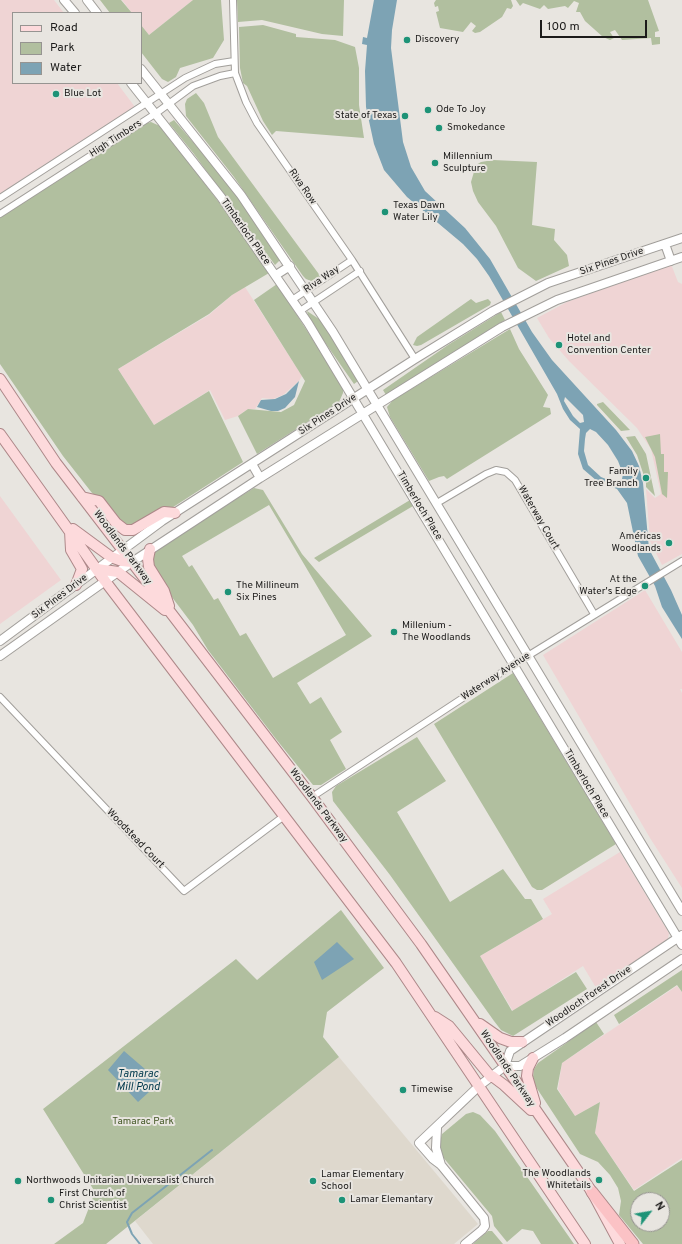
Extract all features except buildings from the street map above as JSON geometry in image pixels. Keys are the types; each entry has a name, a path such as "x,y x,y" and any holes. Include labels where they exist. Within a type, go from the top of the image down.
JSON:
{"highway":[{"path":"592,1192 634,1244"}],"main road":[{"name":"Woodlands Parkway","path":"0,378 56,463 312,797 421,944 592,1192 620,1244"},
{"path":"0,434 97,569 396,963 585,1244"},
{"path":"82,497 99,501 116,523 125,530 133,530 164,512 175,513"},
{"path":"62,521 111,557 122,561 132,562"},
{"path":"70,531 71,550 82,569 76,585"},
{"path":"150,550 148,559 149,567 164,591 173,615"},
{"path":"97,569 118,572 151,600 173,615"},
{"path":"431,1015 449,1026 492,1077 504,1085 541,1119"},
{"path":"471,1016 494,1036 511,1042 522,1042"},
{"path":"533,1058 528,1068 528,1086 541,1119"}],"street":[{"path":"64,0 74,12"},
{"path":"87,0 96,12"},
{"name":"Riva Row","path":"233,0 235,73 257,124 360,271 415,359"},
{"name":"High Timbers","path":"0,198 185,78 215,64 234,61"},
{"name":"Timberloch Place","path":"142,70 242,195 290,266 437,503 682,911"},
{"name":"High Timbers","path":"0,214 155,114 193,86 206,80 235,73"},
{"name":"Timberloch Place","path":"132,84 221,197 300,311 364,414 513,665 681,939"},
{"name":"Six Pines Drive","path":"0,641 76,585 111,557 175,513 415,359 492,312 532,290 682,238"},
{"path":"665,244 671,261"},
{"name":"Six Pines Drive","path":"0,656 150,550 260,478 502,327 540,307 682,257"},
{"name":"Riva Way","path":"292,300 352,260"},
{"path":"276,275 290,266"},
{"name":"Riva Way","path":"300,311 360,271"},
{"path":"252,464 260,478"},
{"name":"Waterway Court","path":"437,503 486,474 496,470 506,472 516,480 594,614"},
{"name":"Waterway Avenue","path":"312,797 513,665 682,561"},
{"name":"Woodstead Court","path":"0,697 184,891 284,816"},
{"name":"Woodloch Forest Drive","path":"441,1165 419,1144 480,1086 505,1066 510,1051 681,939"},
{"name":"Woodloch Forest Drive","path":"505,1066 520,1066 682,959"},
{"path":"437,1128 436,1148 441,1165 484,1218 485,1226 465,1244"}],"shaded area":[{"name":"Blue Lot","path":"0,0 54,0 63,12 12,12 12,84 118,84 135,107 0,194"},
{"path":"122,0 193,0 149,35 142,26 142,12 131,12"},
{"path":"671,264 678,282 682,284 682,554 662,565 650,541 646,489 655,498 661,494 651,449 637,428 569,361 549,338 537,318 567,302"},
{"path":"245,287 302,376 299,381 283,395 273,399 262,398 255,409 248,409 238,416 225,420 210,390 154,425 118,369 209,315 232,295"},
{"path":"0,496 61,580 0,624"},
{"path":"645,590 682,652 682,689 680,689 682,693 682,888 650,838 543,655"},
{"path":"620,852 669,933 668,939 598,986 595,986 583,966 513,1011 480,956 552,914 543,899"},
{"path":"677,986 682,992 682,1158 634,1190 595,1133 600,1102 575,1116 558,1089 562,1063"},
{"name":"Lamar Elementary School","path":"339,1057 478,1224 454,1244 153,1244 135,1221"}],"green space":[{"path":"100,0 121,0 131,12 109,12"},
{"path":"193,0 221,0 224,40 213,58 180,68 176,77 168,82 162,79 142,53 142,26 149,35"},
{"path":"237,0 344,0 343,36 322,34 262,20 238,22"},
{"path":"436,0 511,0 513,6 511,9 507,8 502,17 480,32 475,33 472,31 476,26 471,22 463,32 440,28 436,12 439,11 438,6 435,7 434,3"},
{"path":"516,0 648,0 659,31 655,32 655,37 660,37 660,44 652,45 651,38 622,40 615,30 610,32 614,38 610,40 603,37 585,21 580,12 576,12 579,3 574,1 568,8 565,6 548,9 544,5 540,9 523,3 520,6"},
{"path":"263,25 296,34 296,37 335,40 355,47 359,68 359,105 364,138 276,131 272,135 263,121 247,86 243,83 240,68 239,27"},
{"path":"196,93 204,103 218,137 321,277 311,281 303,276 234,177 186,116 185,104 187,99"},
{"path":"174,120 225,179 259,227 280,260 275,265 194,154 169,123"},
{"path":"151,122 162,127 218,201 269,273 232,295 209,314 118,369 154,425 209,391 243,462 136,531 114,521 63,456 0,364 0,217 147,123"},
{"path":"493,160 537,162 532,225 555,229 554,240 567,255 569,266 536,281 518,268 496,226 478,202 473,191 471,182 476,165 481,162"},
{"path":"277,284 329,365 343,389 343,393 339,402 257,454 238,416 248,409 281,412 294,405 305,381 254,300"},
{"path":"471,299 476,303 488,299 491,302 490,305 421,345 413,345 417,337"},
{"path":"307,311 319,319 326,328 358,381 354,384 309,319"},
{"path":"501,312 505,320 386,395 383,390 448,345"},
{"path":"510,329 519,349 548,395 543,407 550,408 551,414 447,479 444,476 429,481 390,417 387,407 393,400"},
{"path":"603,402 630,430 621,431 597,405"},
{"path":"660,434 661,454 664,454 664,472 668,472 667,498 662,494 655,457 645,437"},
{"path":"635,436 646,454 655,496 646,487 646,476 644,476 637,455 626,437"},
{"path":"254,488 263,490 302,554 372,636 297,683 310,704 321,697 342,732 330,740 346,769 321,785 313,785 208,650 193,625 150,568 153,553 159,547","holes":["269,505 346,635 273,678 246,633 240,636 218,598 214,600 192,565 189,567 182,556"]},
{"path":"410,500 413,506 319,562 314,558"},
{"path":"513,673 616,844 542,890 537,890 532,887 434,724"},
{"path":"417,737 446,781 397,812 450,902 503,869 525,899 531,899 543,919 480,956 512,1011 576,972 587,989 513,1036 501,1030 494,1021 390,875 333,801 332,792 336,786"},
{"name":"Tamarac Park","path":"341,910 384,968 327,1012 323,1037 339,1057 106,1244 54,1244 83,1223 95,1192 43,1109 236,959 257,980"},
{"path":"682,970 682,992 677,985 619,1024 614,1015"},
{"path":"596,1022 604,1034 562,1063 557,1089 575,1116 600,1102 595,1133 634,1191 682,1160 682,1244 643,1244 633,1232 670,1232 670,1192 630,1192 630,1228 619,1215 621,1201 618,1188 610,1175 598,1162 580,1154 536,1087 533,1077 534,1069 538,1063"},
{"path":"473,1112 480,1115 495,1131 574,1244 541,1244 533,1231 522,1229 507,1242 494,1226 492,1216 442,1156 439,1145 442,1134 466,1114"},
{"path":"488,1231 492,1231 503,1244 473,1244"}],"water":[{"path":"374,0 397,0 392,30 391,48 403,142 411,167 425,191 465,228 490,259 532,332 552,360 616,430 632,451 639,466 643,483 649,549 671,590 682,615 682,639 662,607 655,586 638,556 627,503 617,489 597,481 583,469 578,454 580,429 570,420 563,409 557,394 489,276 477,259 463,244 407,197 384,170 374,144 366,107 365,71 367,45 362,44 363,37 367,38","holes":["565,397 583,415 584,422 580,423 573,416 564,401","590,429 596,432 608,445 618,461 623,474 621,484 601,477 588,465 584,451 586,433"]},
{"path":"299,381 295,397 285,408 278,411 271,411 257,407 261,400 275,399 286,394"},
{"path":"337,942 354,959 322,980 314,962"},
{"name":"Tamarac Mill Pond","path":"124,1051 160,1082 138,1102 108,1070"}],"waterway":[{"path":"140,1244 132,1234 127,1222 132,1213 212,1150"}],"place":[{"name":"Discovery","path":"407,40"},
{"name":"Blue Lot","path":"56,94"},
{"name":"Ode To Joy","path":"428,110"},
{"name":"State of Texas","path":"405,116"},
{"name":"Smokedance","path":"439,128"},
{"name":"Millennium Sculpture","path":"435,163"},
{"name":"Texas Dawn Water Lily","path":"385,212"},
{"name":"Hotel and Convention Center","path":"559,345"},
{"name":"Family Tree Branch","path":"646,478"},
{"name":"Américas Woodlands","path":"669,543"},
{"name":"At the Water's Edge","path":"645,586"},
{"name":"The Millineum Six Pines","path":"228,592"},
{"name":"Millenium - The Woodlands","path":"394,632"},
{"name":"Timewise","path":"403,1090"},
{"name":"The Woodlands Whitetails","path":"599,1180"},
{"name":"Northwoods Unitarian Universalist Church","path":"18,1181"},
{"name":"Lamar Elementary School","path":"313,1181"},
{"name":"First Church of Christ Scientist","path":"51,1200"},
{"name":"Lamar Elemantary","path":"342,1200"}]}
